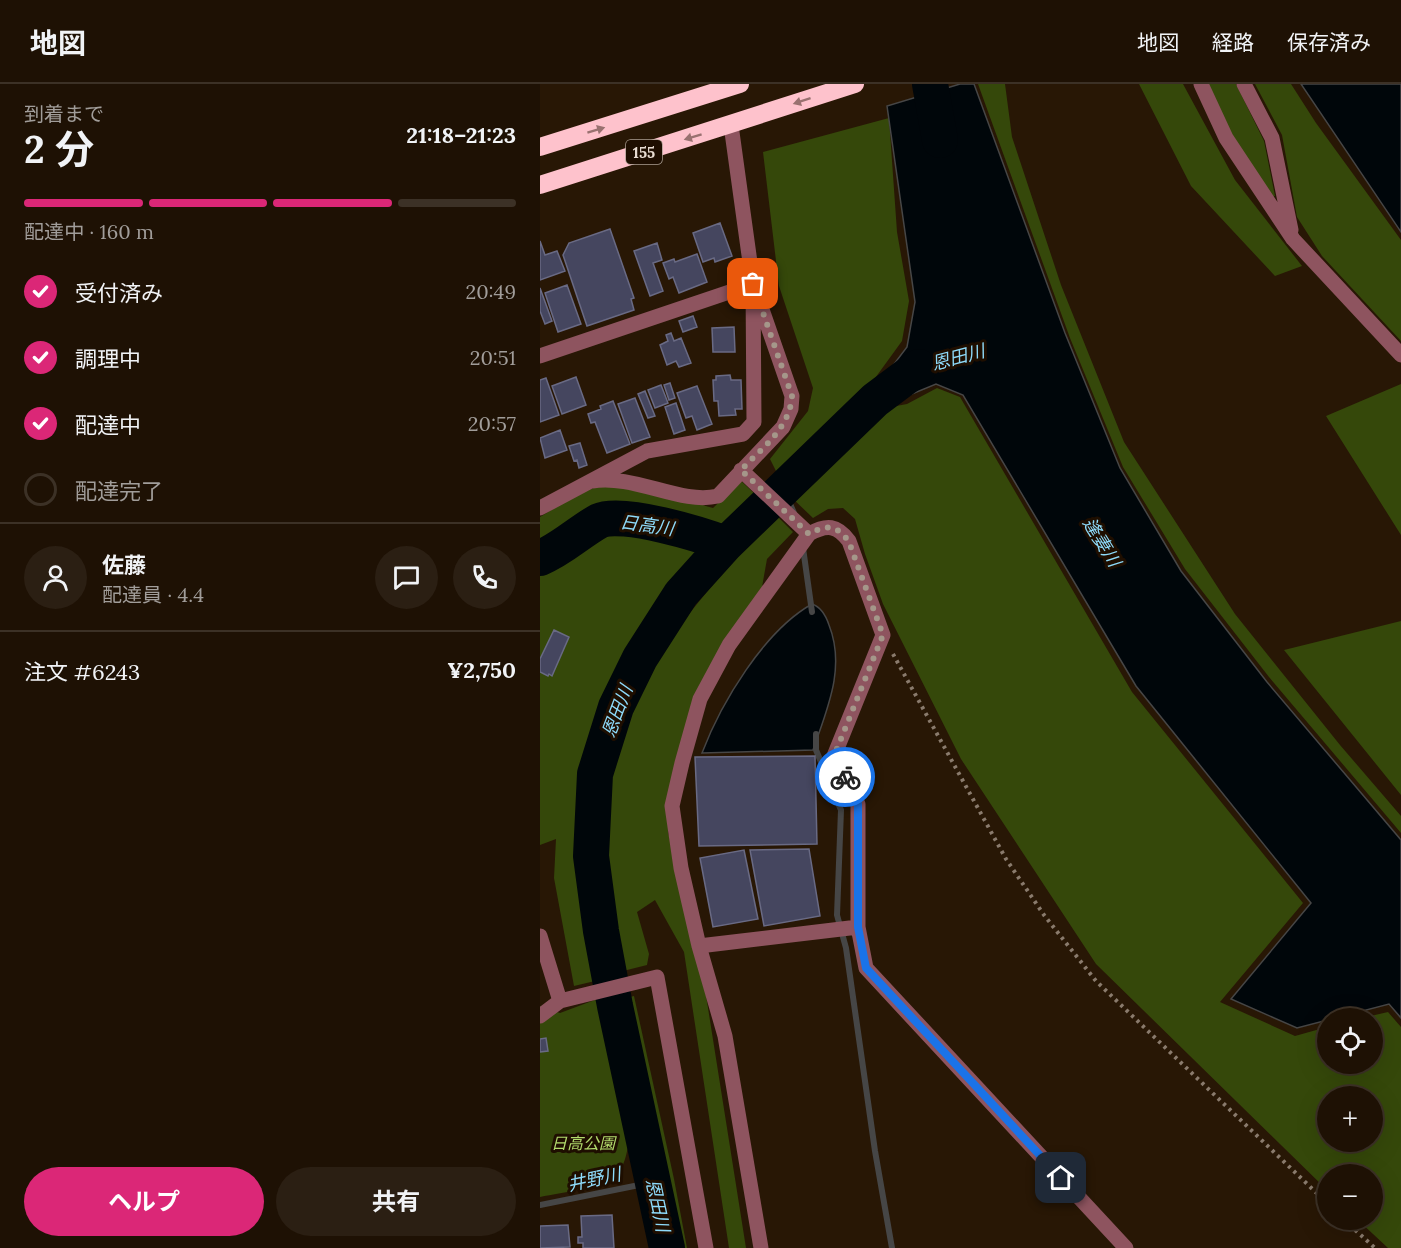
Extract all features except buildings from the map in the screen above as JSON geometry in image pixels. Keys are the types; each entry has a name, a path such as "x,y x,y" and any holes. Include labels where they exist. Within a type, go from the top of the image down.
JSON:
{"highway":[{"name":"155","path":"540,147 740,84"},
{"name":"155","path":"540,185 855,84"}],"street":[{"path":"1201,84 1226,138 1293,238 1401,356"},
{"path":"1244,84 1272,138 1293,238"},
{"path":"540,508 646,451 743,434 754,422 753,284 740,122"},
{"path":"540,356 753,284"},
{"path":"588,481 602,479 639,483 703,499 718,496 783,427 791,409 792,396 753,284"},
{"path":"741,470 809,534"},
{"path":"761,1248 725,1036 699,946 681,868 672,806 700,699 729,645 809,534 822,527 833,527 841,531 849,542 883,635 834,756 858,804 856,927 866,968 1126,1248"},
{"path":"699,946 856,927"},
{"path":"540,936 560,1001"},
{"path":"540,1016 560,1001 657,977 706,1248"}],"path":[{"path":"883,635 1006,859 1044,915 1096,981 1317,1193"},
{"path":"1355,1230 1375,1248"}],"green space":[{"path":"978,84 1005,84 1012,137 1061,285 1124,442 1235,614 1340,745 1401,816 1401,833 1269,677 1185,569 1123,467 1070,338"},
{"path":"1139,84 1183,84 1235,180 1302,266 1275,276 1191,186"},
{"path":"1204,84 1236,84 1264,141 1275,196 1269,198 1227,132"},
{"path":"1255,84 1291,84 1316,123 1401,240 1401,341 1322,256 1297,217 1282,135"},
{"path":"889,118 897,232 909,301 902,341 857,403 780,479 770,459 808,411 813,388 779,286 763,152"},
{"path":"1401,384 1401,535 1326,416"},
{"path":"937,388 960,397 1132,692 1303,903 1220,1002 1295,1036 1317,1030 1317,1074 1383,1074 1383,1013 1388,1012 1401,1027 1401,1248 1388,1248 1369,1230 1383,1230 1383,1164 1317,1164 1317,1180 1096,964 961,759 883,604 855,519 843,508 828,509 813,518 790,496 875,410 907,404"},
{"path":"741,481 755,494 731,521 712,526 617,507 589,512 540,539 540,517 584,491 615,486 649,490 713,508"},
{"path":"777,516 793,532 767,559 762,587 723,644 668,807 668,832 702,970 746,1248 729,1248 684,952 655,900 637,912 649,954 647,965 623,971 609,878 607,822 612,776 623,732 640,692 662,653 687,617 715,582"},
{"path":"635,526 710,545 664,595 637,635 604,704 592,740 579,814 577,852 580,902 595,981 574,986 554,878 556,839 540,845 540,561 599,529"},
{"path":"1401,621 1401,795 1284,650"},
{"path":"634,996 687,1248 676,1248 663,1179 622,999"},
{"name":"日高公園","path":"600,998 628,1147 625,1159 620,1169 605,1181 583,1189 540,1197 540,1006 560,1013"}],"water":[{"path":"960,84 974,84 1065,333 1120,468 1181,571 1267,682 1401,840 1401,1018 1389,1004 1374,1008 1317,1008 1317,1023 1297,1028 1231,999 1311,903 1136,686 963,395 936,384 885,405 876,388 907,347 915,302 887,106"},
{"path":"1301,84 1401,84 1401,232"},
{"path":"812,604 821,610 826,618 834,641 836,657 833,688 813,750 702,753 720,712 746,670 777,632 794,616"}],"waterway":[{"name":"逢妻川","path":"930,84 940,140"},
{"name":"恩田川","path":"667,1248 601,931 591,856 595,774 616,707 640,658 681,594 726,544 875,400 919,367"},
{"path":"783,488 794,513"},
{"name":"日高川","path":"540,558 599,521 610,518 662,525 726,544"},
{"path":"803,548 812,612"},
{"path":"816,734 816,750 841,810 837,915 846,948 875,1151 892,1248"},
{"name":"井野川","path":"540,1205 654,1182"}],"way so far":[{"path":"753,284 792,396 791,409 783,427 741,470 809,534 822,527 833,527 841,531 849,542 883,635 834,756 845,777"}],"route":[{"path":"845,777 858,804 858,927 866,968 1061,1178"}]}
